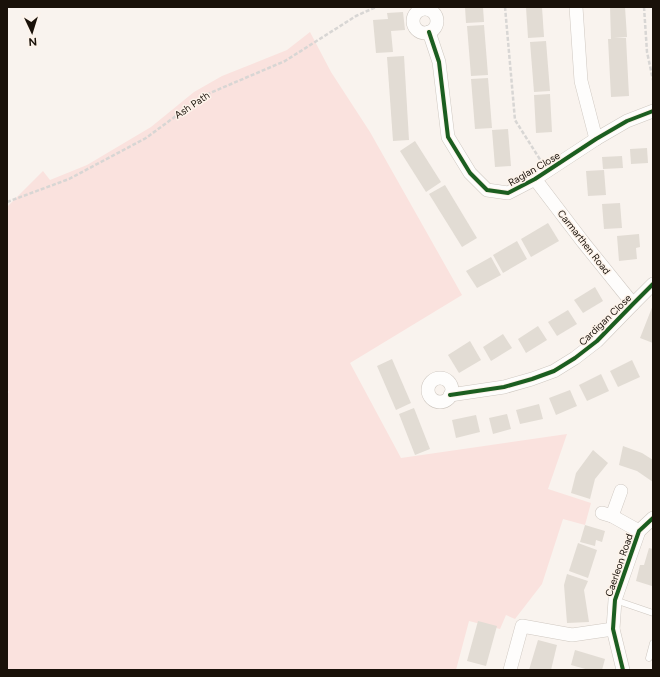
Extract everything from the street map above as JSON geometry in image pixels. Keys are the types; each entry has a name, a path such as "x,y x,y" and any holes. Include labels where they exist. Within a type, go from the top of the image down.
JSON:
{"street":[{"path":"576,7 581,81 596,139"},
{"name":"Raglan Close","path":"421,8 430,10 436,15 437,24 435,28 429,32 438,62 448,137 470,173 487,190 508,193 535,179 596,139 627,121 653,111"},
{"name":"Carmarthen Road","path":"535,179 632,304"},
{"name":"Cardigan Close","path":"450,395 504,387 554,371 575,358 597,341 653,284"},
{"path":"621,491 607,515 639,531"},
{"name":"Caerleon Road","path":"623,670 613,629 615,600 639,531 653,518"},
{"path":"510,670 522,626 572,635 613,629"}],"lane":[{"path":"615,600 653,613"},
{"path":"649,658 653,643"}],"path":[{"path":"505,7 515,120 547,171"},
{"path":"644,7 647,52 653,80"}],"shaded area":[{"path":"310,32 331,72 370,132 462,295 350,363 401,458 567,434 548,489 591,503 585,525 563,519 542,584 515,619 506,615 500,629 469,621 456,670 7,670 7,394 9,392 7,390 7,207 43,171 50,180 87,165 151,127 194,92 222,76 287,50"}],"building":[{"path":"465,7 483,7 484,22 466,23"},
{"path":"526,7 542,7 544,37 528,38"},
{"path":"610,7 625,7 627,37 614,38 626,38 629,96 611,97 608,39 611,39"},
{"path":"403,12 405,30 391,31 393,52 376,53 373,20 388,19 387,13"},
{"path":"484,25 488,75 471,76 467,26"},
{"path":"546,41 550,91 534,92 530,42"},
{"path":"404,56 409,140 393,141 387,57"},
{"path":"488,78 492,128 475,129 471,79"},
{"path":"550,94 552,132 536,133 534,95"},
{"path":"508,129 511,166 495,167 492,130"},
{"path":"415,141 441,182 426,192 400,151"},
{"path":"647,148 648,163 631,164 630,149"},
{"path":"622,156 623,168 603,169 602,157"},
{"path":"604,170 606,195 588,196 586,171"},
{"path":"445,185 477,238 462,247 429,194"},
{"path":"620,203 622,228 604,229 602,204"},
{"path":"548,223 559,241 531,257 521,239"},
{"path":"639,234 640,247 636,248 637,259 619,261 617,236"},
{"path":"517,241 527,259 503,273 493,255"},
{"path":"491,257 501,275 477,288 466,271"},
{"path":"595,287 603,301 583,313 574,300"},
{"path":"653,305 653,343 640,338"},
{"path":"568,310 577,324 557,336 548,322"},
{"path":"538,326 547,340 526,353 518,339"},
{"path":"503,334 512,348 491,361 483,347"},
{"path":"470,341 481,360 459,373 448,355"},
{"path":"392,359 411,403 396,410 377,366"},
{"path":"632,360 640,377 618,387 610,371"},
{"path":"601,374 609,391 587,401 579,385"},
{"path":"570,390 577,406 556,415 549,398"},
{"path":"539,404 543,419 520,424 516,410"},
{"path":"414,408 430,449 415,455 399,414"},
{"path":"507,414 511,429 493,434 489,418"},
{"path":"476,415 480,432 456,438 452,420"},
{"path":"623,446 642,453 653,460 653,482 637,471 619,465"},
{"path":"593,450 608,463 595,479 590,499 571,493 576,473"},
{"path":"585,525 605,531 602,542 596,540 595,546 580,542"},
{"path":"578,543 597,550 588,578 569,571"},
{"path":"649,548 653,549 652,586 636,581 640,565 644,565"},
{"path":"567,574 588,581 584,590 589,622 567,623 564,585"},
{"path":"478,621 497,626 486,666 467,661"},
{"path":"538,640 557,645 551,670 529,670"},
{"path":"575,650 605,659 602,670 589,670 571,665"}],"cycle path":[{"path":"429,32 439,62 448,137 470,173 487,190 508,193 535,179 596,139 627,121 653,111"},
{"path":"450,395 504,387 554,371 575,358 597,341 653,284"},
{"path":"623,670 613,629 615,600 639,531 653,518"}]}
